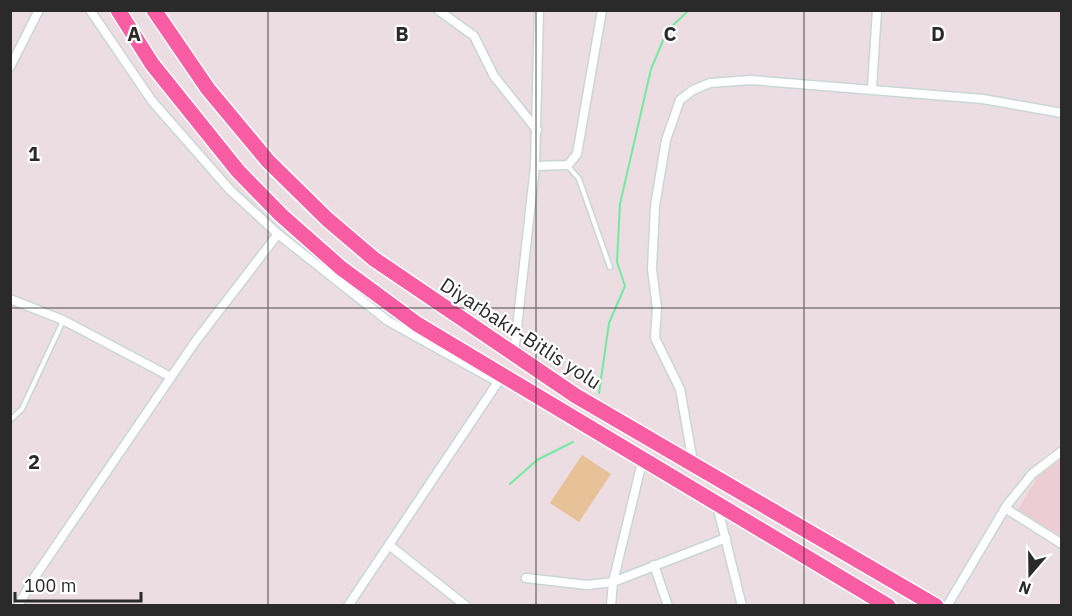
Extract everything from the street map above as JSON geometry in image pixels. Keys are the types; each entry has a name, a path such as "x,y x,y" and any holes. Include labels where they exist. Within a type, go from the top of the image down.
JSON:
{"highway":[{"path":"118,10 152,64 207,135 281,215 340,268 417,324 500,378 643,458 717,505 888,606"},
{"name":"Diyarbakır-Bitlis yolu","path":"154,10 208,89 268,161 327,219 374,259 425,296 576,396 693,462 936,606"}],"street":[{"path":"10,67 39,10"},
{"path":"90,10 152,101 230,190 278,234 388,321 500,378 348,606"},
{"path":"438,10 474,36 494,76 537,130"},
{"path":"514,354 535,166 539,10"},
{"path":"535,166 568,165 577,154 602,10"},
{"path":"872,88 877,10"},
{"path":"693,462 680,389 655,338 657,308 652,269 655,206 666,140 680,100 693,90 710,83 751,80 872,88 983,99 1062,113"},
{"path":"18,606 34,578 171,377 225,301 278,234"},
{"path":"10,299 63,320 171,377"},
{"path":"946,606 1005,508 1032,474 1062,451"},
{"path":"611,606 613,582 643,458"},
{"path":"717,505 742,606"},
{"path":"1005,508 1062,544"},
{"path":"526,578 587,585 613,582 726,538"},
{"path":"388,545 466,606"},
{"path":"654,565 668,606"}],"lane":[{"path":"568,165 579,179 610,267"},
{"path":"10,420 22,409 63,320"}],"shaded area":[{"path":"582,455 611,474 579,522 550,503"},
{"path":"1061,459 1061,536 1017,511 1038,476"}],"waterway":[{"path":"599,393 609,323 625,286 617,262 620,204 651,69 667,31 689,10"},
{"path":"510,484 537,460 573,442"}]}
